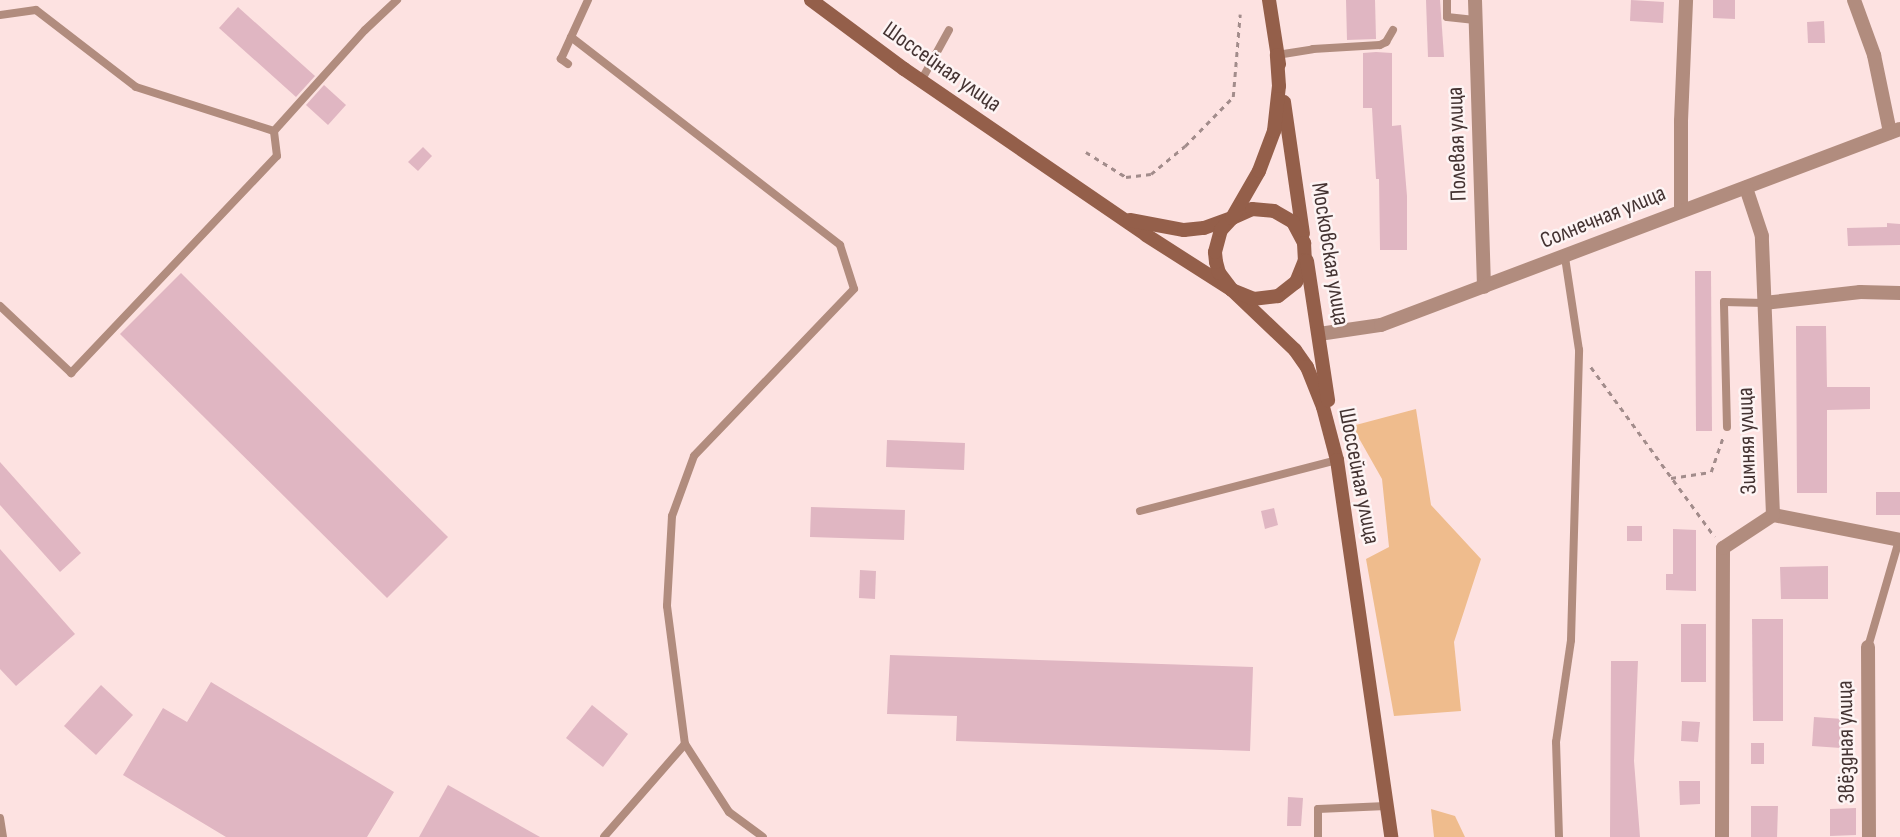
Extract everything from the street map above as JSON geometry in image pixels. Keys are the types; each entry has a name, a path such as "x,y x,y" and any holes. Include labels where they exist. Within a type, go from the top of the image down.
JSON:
{"main road":[{"name":"Шоссейная улица","path":"811,0 921,81 1232,290 1295,350 1307,367 1320,397 1337,460 1391,837"},
{"name":"Московская улица","path":"1269,0 1337,460"},
{"name":"Московская улица","path":"1232,290 1219,273 1215,251 1222,230 1259,171 1274,131 1279,86 1277,55"},
{"path":"1232,218 1252,209 1274,211 1293,222 1305,248 1302,272 1288,290 1278,296 1254,299 1232,290"},
{"name":"Шоссейная улица","path":"1119,216 1147,225 1184,230 1204,228 1232,218"}],"street":[{"name":"Полевая улица","path":"1475,0 1485,287"},
{"path":"1681,211 1681,121 1686,0"},
{"path":"1854,0 1874,55 1895,130"},
{"name":"Солнечная улица","path":"1319,334 1381,325 1895,130"},
{"name":"Зимняя улица","path":"1723,548 1773,515 1762,236 1745,188"},
{"path":"1764,303 1860,292 1900,293"},
{"path":"1773,515 1900,540"},
{"path":"1722,837 1723,548"},
{"name":"Звёздная улица","path":"1868,647 1870,837"}],"lane":[{"path":"0,306 71,373 277,156 274,131 365,30 397,0"},
{"path":"568,65 561,59 588,0"},
{"path":"1447,0 1447,18 1475,20"},
{"path":"0,15 36,10 136,87 274,131"},
{"path":"921,81 949,30"},
{"path":"1277,55 1313,49 1380,45 1386,42 1393,30"},
{"path":"571,37 840,245 854,289 694,456 672,516 667,606 685,744 729,812 763,837"},
{"path":"1559,837 1556,742 1571,640 1579,350 1565,257"},
{"path":"1727,427 1724,302 1764,303"},
{"path":"1140,511 1337,460"},
{"path":"1868,647 1900,540"},
{"path":"604,837 685,744"},
{"path":"1318,837 1318,809 1386,806"},
{"path":"0,818 3,837"}],"path":[{"path":"1086,152 1126,177 1151,174 1185,146 1233,97 1240,14"},
{"path":"1579,350 1723,548"},
{"path":"1671,478 1711,472 1727,427"}],"shaded area":[{"path":"1416,409 1431,505 1481,559 1454,642 1461,711 1394,716 1366,559 1389,547 1382,479 1352,426"},
{"path":"1431,809 1455,816 1465,837 1434,837"}],"building":[{"path":"1346,0 1375,0 1376,39 1347,40"},
{"path":"1426,0 1440,0 1444,57 1428,57"},
{"path":"1631,0 1664,2 1663,23 1630,21"},
{"path":"1713,0 1735,0 1735,19 1713,18"},
{"path":"238,7 315,76 296,97 219,28"},
{"path":"1824,21 1825,43 1808,43 1807,22"},
{"path":"1363,53 1392,53 1392,126 1401,125 1407,196 1407,250 1380,250 1379,179 1376,179 1372,108 1363,108"},
{"path":"324,85 346,105 328,125 306,105"},
{"path":"423,147 432,156 418,171 408,162"},
{"path":"1887,223 1900,224 1900,245 1848,246 1847,228 1887,227"},
{"path":"1695,271 1711,271 1712,431 1696,431"},
{"path":"181,273 448,537 387,598 120,334"},
{"path":"1796,326 1826,326 1827,387 1870,387 1870,409 1827,410 1827,493 1797,493"},
{"path":"887,440 965,443 964,470 886,467"},
{"path":"0,462 81,553 60,572 0,505"},
{"path":"1876,492 1900,492 1900,515 1876,515"},
{"path":"811,507 905,510 904,540 810,537"},
{"path":"1274,508 1278,525 1265,529 1261,511"},
{"path":"1627,526 1642,526 1642,541 1627,541"},
{"path":"1673,529 1696,530 1696,591 1666,590 1666,574 1673,574"},
{"path":"0,549 75,634 16,686 0,669"},
{"path":"1828,566 1828,599 1781,599 1780,567"},
{"path":"860,570 876,571 875,599 859,598"},
{"path":"1752,619 1783,619 1783,721 1753,721"},
{"path":"1681,624 1706,624 1706,682 1681,682"},
{"path":"890,655 1253,667 1250,751 956,741 957,716 887,714"},
{"path":"1611,661 1638,661 1634,761 1640,837 1610,837"},
{"path":"211,682 394,792 367,837 226,837 123,775 163,708 187,722"},
{"path":"101,685 133,715 96,755 64,726"},
{"path":"592,705 628,734 603,767 566,738"},
{"path":"1814,717 1843,719 1841,748 1812,746"},
{"path":"1682,721 1700,722 1698,742 1681,741"},
{"path":"1751,743 1764,743 1764,764 1751,764"},
{"path":"1679,781 1700,781 1700,804 1680,805"},
{"path":"448,785 540,837 419,837"},
{"path":"1288,797 1303,798 1301,826 1287,826"},
{"path":"1751,806 1778,806 1777,837 1751,837"},
{"path":"1856,808 1856,835 1830,836 1830,809"}]}
